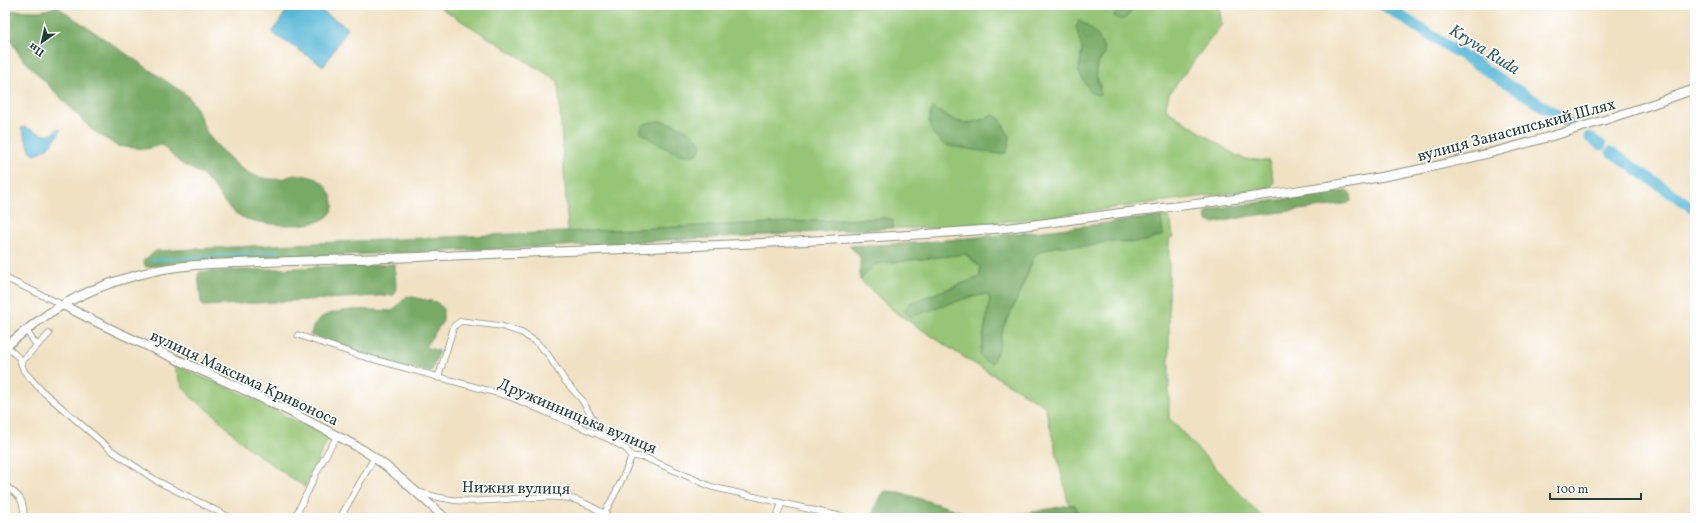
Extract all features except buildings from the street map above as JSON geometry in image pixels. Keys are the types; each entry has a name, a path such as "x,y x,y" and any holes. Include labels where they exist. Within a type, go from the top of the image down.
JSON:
{"main road":[{"name":"вулиця Занасипський Шлях","path":"63,305 94,290 125,278 155,270 186,266 857,238 988,229 1260,196 1415,171 1540,141 1627,114 1695,89"},
{"path":"6,346 26,330 63,305"},
{"name":"вулиця Максима Кривоноса","path":"63,305 153,350 258,396 338,436 374,458 445,518"}],"street":[{"path":"5,278 63,305"},
{"path":"438,378 454,326 457,323 461,321 501,326 522,333 536,342 547,353 566,381 582,400 596,426 609,439"},
{"path":"26,330 37,346"},
{"path":"22,364 23,360 49,334"},
{"name":"Дружинницька вулиця","path":"298,335 358,355 438,378 496,392 609,439 626,449 632,456 636,455 646,458 712,487 848,518"},
{"path":"6,346 19,358 24,371 41,390 111,450 157,481 231,518"},
{"path":"294,518 303,504 318,468 329,448 338,436"},
{"path":"604,514 619,486 632,456"},
{"path":"340,518 374,458"},
{"path":"5,486 20,497 23,502 24,518"},
{"name":"Нижня вулиця","path":"416,492 440,498 465,501 568,498 580,502 612,518"},
{"path":"776,518 782,503"}],"green space":[{"path":"436,5 1120,5 1114,16 1127,17 1135,5 1220,5 1219,7 1222,24 1169,94 1166,106 1168,111 1237,156 1245,159 1269,161 1274,182 1270,188 1048,217 938,228 893,228 892,220 884,218 568,232 558,81","holes":["1082,49 1105,54 1096,70 1101,88 1079,73","941,112 961,122 972,122 994,115 1000,119 1010,138 954,146 944,145"]},
{"path":"1120,5 1135,5 1127,17 1121,20 1114,16"},
{"path":"56,6 188,96 196,108 209,136 236,164 244,170 256,176 265,178 281,179 294,175 300,175 309,176 321,181 326,187 333,203 330,213 320,220 305,224 288,225 270,224 242,217 226,205 205,177 182,164 162,145 145,149 117,146 91,129 21,57 5,32 5,12 18,10 37,11"},
{"path":"1079,20 1096,34 1101,42 1105,54 1096,68 1100,95 1091,93 1079,73 1082,49 1076,27"},
{"path":"932,108 957,122 972,123 994,115 1000,119 1010,138 1007,152 1000,154 944,145 933,134 929,120"},
{"path":"661,121 678,126 692,134 701,142 699,151 694,155 685,155 675,152 640,132 645,124"},
{"path":"1348,191 1352,200 1348,203 1339,205 1250,216 1214,223 1207,221 1205,217 1207,212 1218,208"},
{"path":"1161,216 1168,217 1171,222 1173,237 1169,238 1169,418 1263,518 1080,518 1075,505 1069,505 1045,406 965,358 895,312 860,280 876,264 965,254 980,267 980,277 910,303 967,298 987,294 990,299 980,355 1003,333 1003,328 1020,293 1034,256 1039,252 1059,246 1090,246 1105,242 1136,242 1156,238 1163,235"},
{"path":"1161,216 1163,235 1145,241 1130,243 1107,242 1089,246 1058,246 1037,253 1034,256 1020,293 1003,328 999,348 992,363 985,361 980,355 990,299 987,294 967,298 913,316 910,316 904,311 910,303 980,277 980,267 966,254 876,264 860,280 860,257 849,246 916,243 1052,230"},
{"path":"884,218 893,220 893,228 544,247 194,261 146,267 143,261 156,251"},
{"path":"395,264 396,291 394,295 203,306 201,302 198,274 200,272"},
{"path":"407,296 436,302 443,308 443,321 425,347 439,351 431,372 404,367 310,335 316,322 324,316 332,313 353,310 392,311"},
{"path":"173,365 250,397 328,438 305,487 248,448 211,412 191,397 182,385"},
{"path":"885,491 899,492 972,515 1007,517 1075,505 1080,518 873,518 876,503"}],"water":[{"path":"290,5 313,5 348,28 324,66 272,33"},
{"path":"25,127 44,135 53,134 57,129 61,130 50,145 35,155 30,150 21,128"}],"waterway":[{"name":"Kryva Ruda","path":"1383,5 1568,122"},
{"path":"1589,137 1601,145"},
{"name":"Kryva Ruda","path":"1611,152 1693,208"},
{"path":"152,260 278,251"}],"railway":[{"path":"1695,222 1693,244 1695,277"}]}
